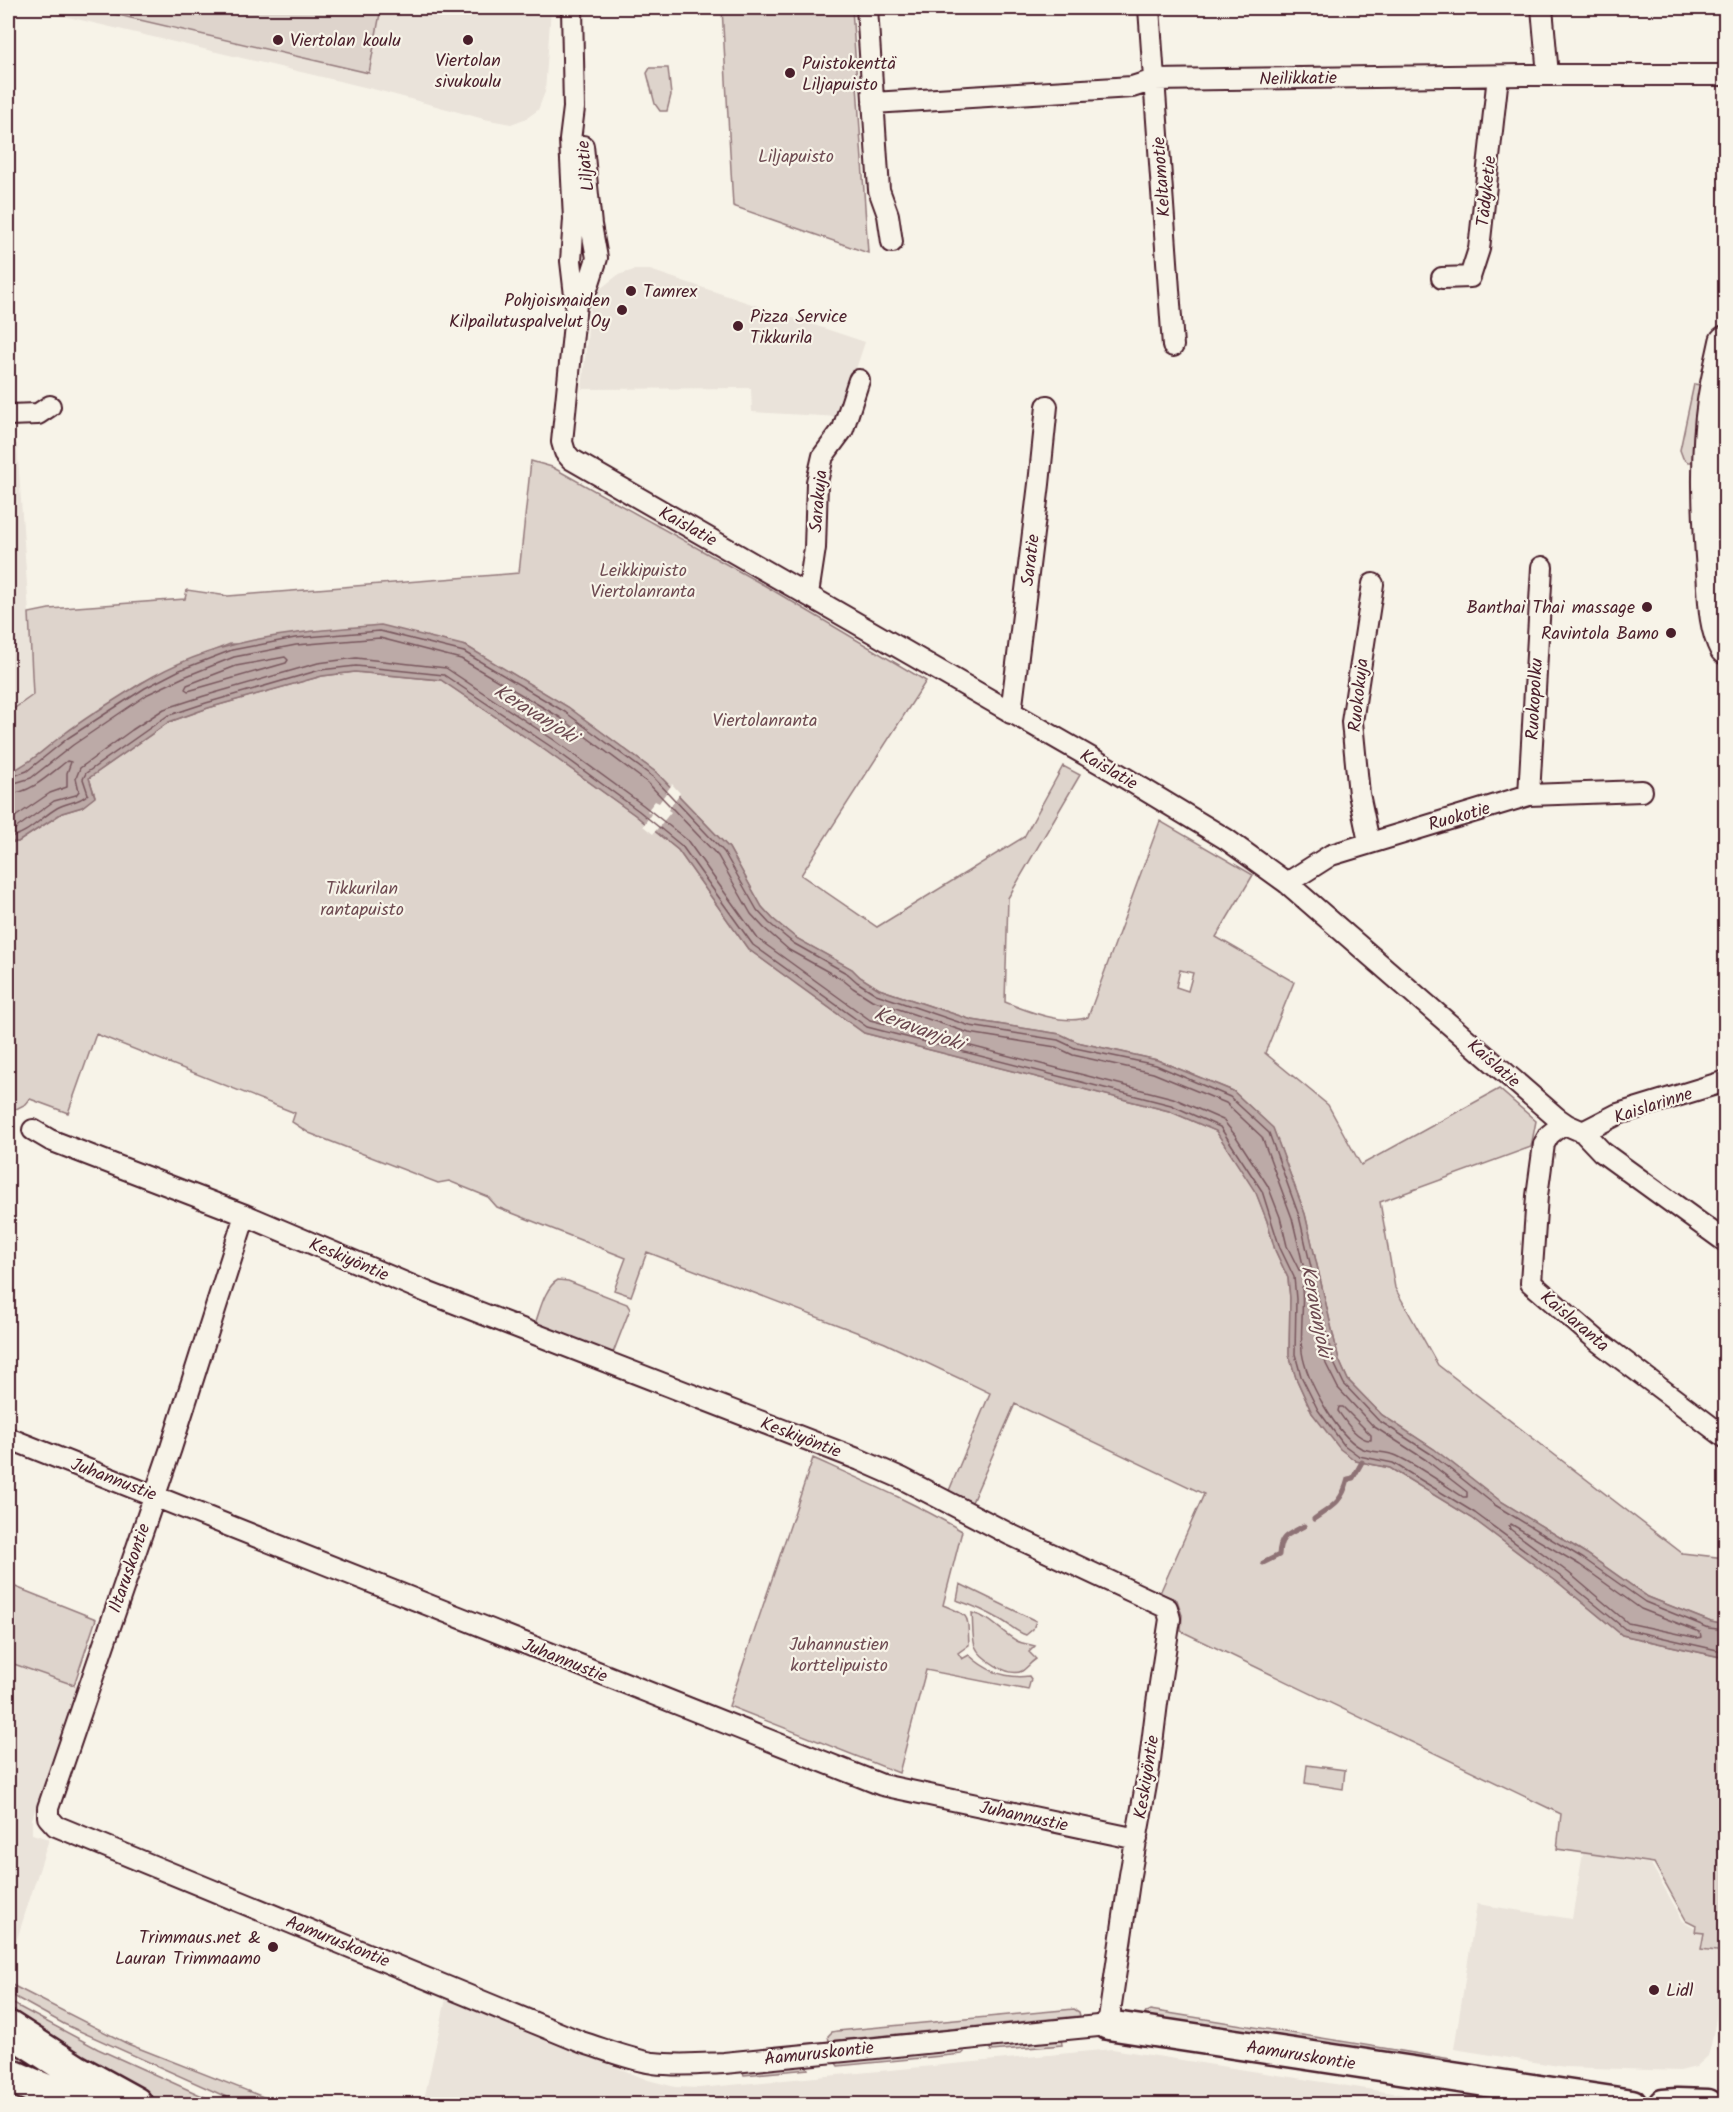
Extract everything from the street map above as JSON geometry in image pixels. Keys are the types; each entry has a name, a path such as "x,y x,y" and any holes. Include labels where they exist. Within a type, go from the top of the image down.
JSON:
{"highway":[{"path":"8,2028 75,2071 135,2104"},
{"path":"8,2075 76,2104"}],"main road":[{"path":"1725,342 1709,472 1710,535 1716,608 1720,637 1725,648"}],"street":[{"name":"Liljatie","path":"572,8 574,108 583,140 582,222"},
{"path":"867,8 879,190 888,215 892,242"},
{"name":"Keltamotie","path":"1149,8 1173,346"},
{"path":"1542,8 1548,75"},
{"name":"Neilikkatie","path":"873,103 1132,87 1154,80 1725,75"},
{"name":"Tädyketie","path":"1442,278 1470,277 1479,249 1498,76"},
{"name":"Kaislatie","path":"582,222 597,258 588,286 576,303 562,442 565,452 571,459 1158,797 1226,839 1287,883 1563,1123 1583,1132 1602,1152 1725,1242"},
{"name":"Sarakuja","path":"808,594 814,564 817,482 823,456 843,429 859,380"},
{"path":"8,415 38,414 50,406"},
{"name":"Saratie","path":"1011,713 1047,406"},
{"name":"Ruokopolku","path":"1528,795 1542,567"},
{"name":"Ruokokuja","path":"1369,842 1359,794 1352,722 1373,584"},
{"name":"Ruokotie","path":"1287,883 1330,855 1528,795 1642,791"},
{"name":"Kaislarinne","path":"1583,1132 1618,1114 1725,1082"},
{"name":"Kaislaranta","path":"1563,1123 1546,1140 1542,1149 1531,1283 1599,1342 1725,1438"},
{"name":"Keskiyöntie","path":"33,1130 50,1140 245,1215 429,1293 860,1460 901,1478 1041,1550 1167,1608 1170,1619 1149,1768 1108,2025"},
{"name":"Iltaruskontie","path":"48,1817 48,1808 154,1495 245,1215"},
{"name":"Juhannustie","path":"8,1438 882,1785 1137,1839"},
{"name":"Aamuruskontie","path":"48,1817 56,1826 67,1831 580,2042 630,2058 652,2062 681,2065 724,2063 1108,2025 1632,2104"},
{"path":"1663,2104 1708,2104"}],"shaded area":[{"path":"30,8 551,8 545,92 538,110 527,118 511,124"},
{"path":"634,270 650,270 865,342 840,417 752,412 751,388 582,389 590,309 600,289 618,275"},
{"path":"8,444 17,444 33,695 8,713"},
{"path":"8,1662 80,1687 32,1819 32,1834 49,1839 8,1967"},
{"path":"1583,1853 1651,1864 1683,1921 1725,1944 1725,1972 1711,2045 1708,2056 1696,2067 1680,2071 1565,2067 1454,2049 1477,1904 1572,1919"},
{"path":"446,1999 648,2080 675,2087 699,2088 1112,2049 1463,2104 423,2104"}],"green space":[{"name":"Viertolan koulu","path":"88,8 381,8 369,73"},
{"name":"Liljapuisto","path":"722,8 852,8 868,253 733,206"},
{"path":"650,68 668,68 671,95 667,111 660,111 655,104 647,73"},
{"path":"1694,384 1701,385 1697,462 1688,462 1683,458 1680,450"},
{"name":"Viertolanranta","path":"531,461 552,467 769,588 926,681 801,875 877,927 1024,837 1063,766 1080,775 1008,898 1005,1002 1057,1019 1088,1017 1160,821 1253,875 1216,937 1294,982 1265,1053 1328,1105 1361,1165 1499,1089 1536,1121 1531,1147 1380,1202 1395,1288 1438,1365 1682,1553 1725,1558 1725,1625 1711,1622 1648,1597 1587,1554 1499,1500 1434,1449 1382,1415 1348,1380 1339,1360 1305,1214 1273,1129 1233,1091 1157,1060 1077,1042 1060,1034 972,1020 879,989 852,969 796,938 773,919 762,907 729,848 657,773 568,707 466,646 230,644 141,683 65,734 23,767 8,773 8,713 33,695 29,613 49,609 185,599 187,590 228,596 519,573","holes":["1180,970 1193,973 1188,991 1176,987"]},
{"name":"Tikkurilan rantapuisto","path":"355,672 441,680 546,751 635,815 678,850 748,949 864,1033 1169,1111 1216,1131 1256,1192 1275,1250 1288,1278 1289,1355 1296,1378 1312,1413 1356,1461 1390,1468 1472,1518 1560,1584 1622,1635 1725,1658 1725,1952 1701,1949 1704,1933 1695,1932 1696,1925 1686,1920 1654,1863 1557,1849 1561,1814 1181,1631 1182,1615 1177,1600 1160,1593 1204,1494 1015,1404 972,1502 948,1493 990,1393 885,1343 647,1252 631,1296 614,1290 626,1258 497,1207 488,1197 449,1181 438,1183 309,1133 292,1122 295,1113 96,1034 68,1113 30,1099 26,1104 8,1113 8,842 18,842 62,813 82,807 95,796 89,778 169,722 208,708 322,676"},
{"path":"558,1280 568,1281 627,1304 630,1309 613,1353 535,1324 546,1293"},
{"name":"Juhannustien korttelipuisto","path":"813,1458 908,1502 962,1531 943,1605 959,1612 968,1622 969,1645 958,1653 962,1659 969,1655 997,1673 1029,1676 1031,1679 1028,1690 926,1670 899,1773 729,1706"},
{"path":"8,1584 96,1619 74,1685 8,1662"},
{"path":"960,1584 1036,1621 1033,1629 1026,1635 1022,1634 991,1614 957,1600"},
{"path":"972,1613 991,1621 1017,1641 1035,1646 1029,1652 1036,1659 1024,1670 1016,1672 1010,1672 989,1661 975,1646"},
{"path":"1307,1765 1345,1770 1343,1789 1305,1783"},
{"path":"8,1983 128,2044 281,2104 242,2104 64,2024 8,1993"},
{"path":"8,2001 98,2049 220,2104 169,2104 129,2087 8,2015"},
{"path":"1074,2009 1079,2012 1080,2016 829,2041 828,2036 837,2031"},
{"path":"1150,2010 1451,2059 1447,2064 1144,2019 1146,2012"},
{"path":"1061,2038 1062,2045 991,2051 990,2049 993,2044"},
{"path":"962,2047 964,2052 962,2054 838,2066 835,2062 837,2059"},
{"path":"805,2063 808,2069 744,2075 742,2072 743,2068"}],"water":[{"name":"Keravanjoki","path":"381,625 466,646 568,707 657,773 729,848 762,907 773,919 796,938 852,969 879,989 972,1020 1060,1034 1077,1042 1157,1060 1233,1091 1273,1128 1305,1214 1339,1360 1348,1380 1382,1415 1434,1449 1499,1500 1587,1554 1648,1597 1711,1622 1725,1625 1725,1658 1622,1635 1560,1584 1472,1518 1390,1468 1356,1461 1340,1449 1312,1413 1296,1378 1289,1355 1288,1278 1275,1250 1256,1193 1216,1131 1169,1111 864,1033 748,949 678,850 635,815 546,751 441,680 355,672 322,676 208,708 169,722 89,778 95,797 82,807 62,813 18,842 8,842 8,773 140,684 169,668 227,647 287,634"}],"pier":[{"path":"672,784 680,793 668,810 671,812 653,834 643,826 651,814 647,811 655,801 659,803"}],"waterway":[{"path":"1314,1519 1332,1507 1340,1498 1348,1479 1353,1478 1362,1462"},
{"path":"1263,1563 1279,1555 1283,1539 1304,1526"}],"place":[{"name":"Viertolan koulu","path":"278,40"},
{"name":"Viertolan sivukoulu","path":"468,40"},
{"name":"Puistokenttä Liljapuisto","path":"790,73"},
{"name":"Tamrex","path":"631,291"},
{"name":"Pohjoismaiden Kilpailutuspalvelut Oy","path":"622,310"},
{"name":"Pizza Service Tikkurila","path":"738,326"},
{"name":"Banthai Thai massage","path":"1647,607"},
{"name":"Ravintola Bamo","path":"1671,633"},
{"name":"Trimmaus.net & Lauran Trimmaamo","path":"273,1947"},
{"name":"Lidl","path":"1654,1990"}],"park label":[{"name":"Leikkipuisto Viertolanranta","path":"643,580"}]}
